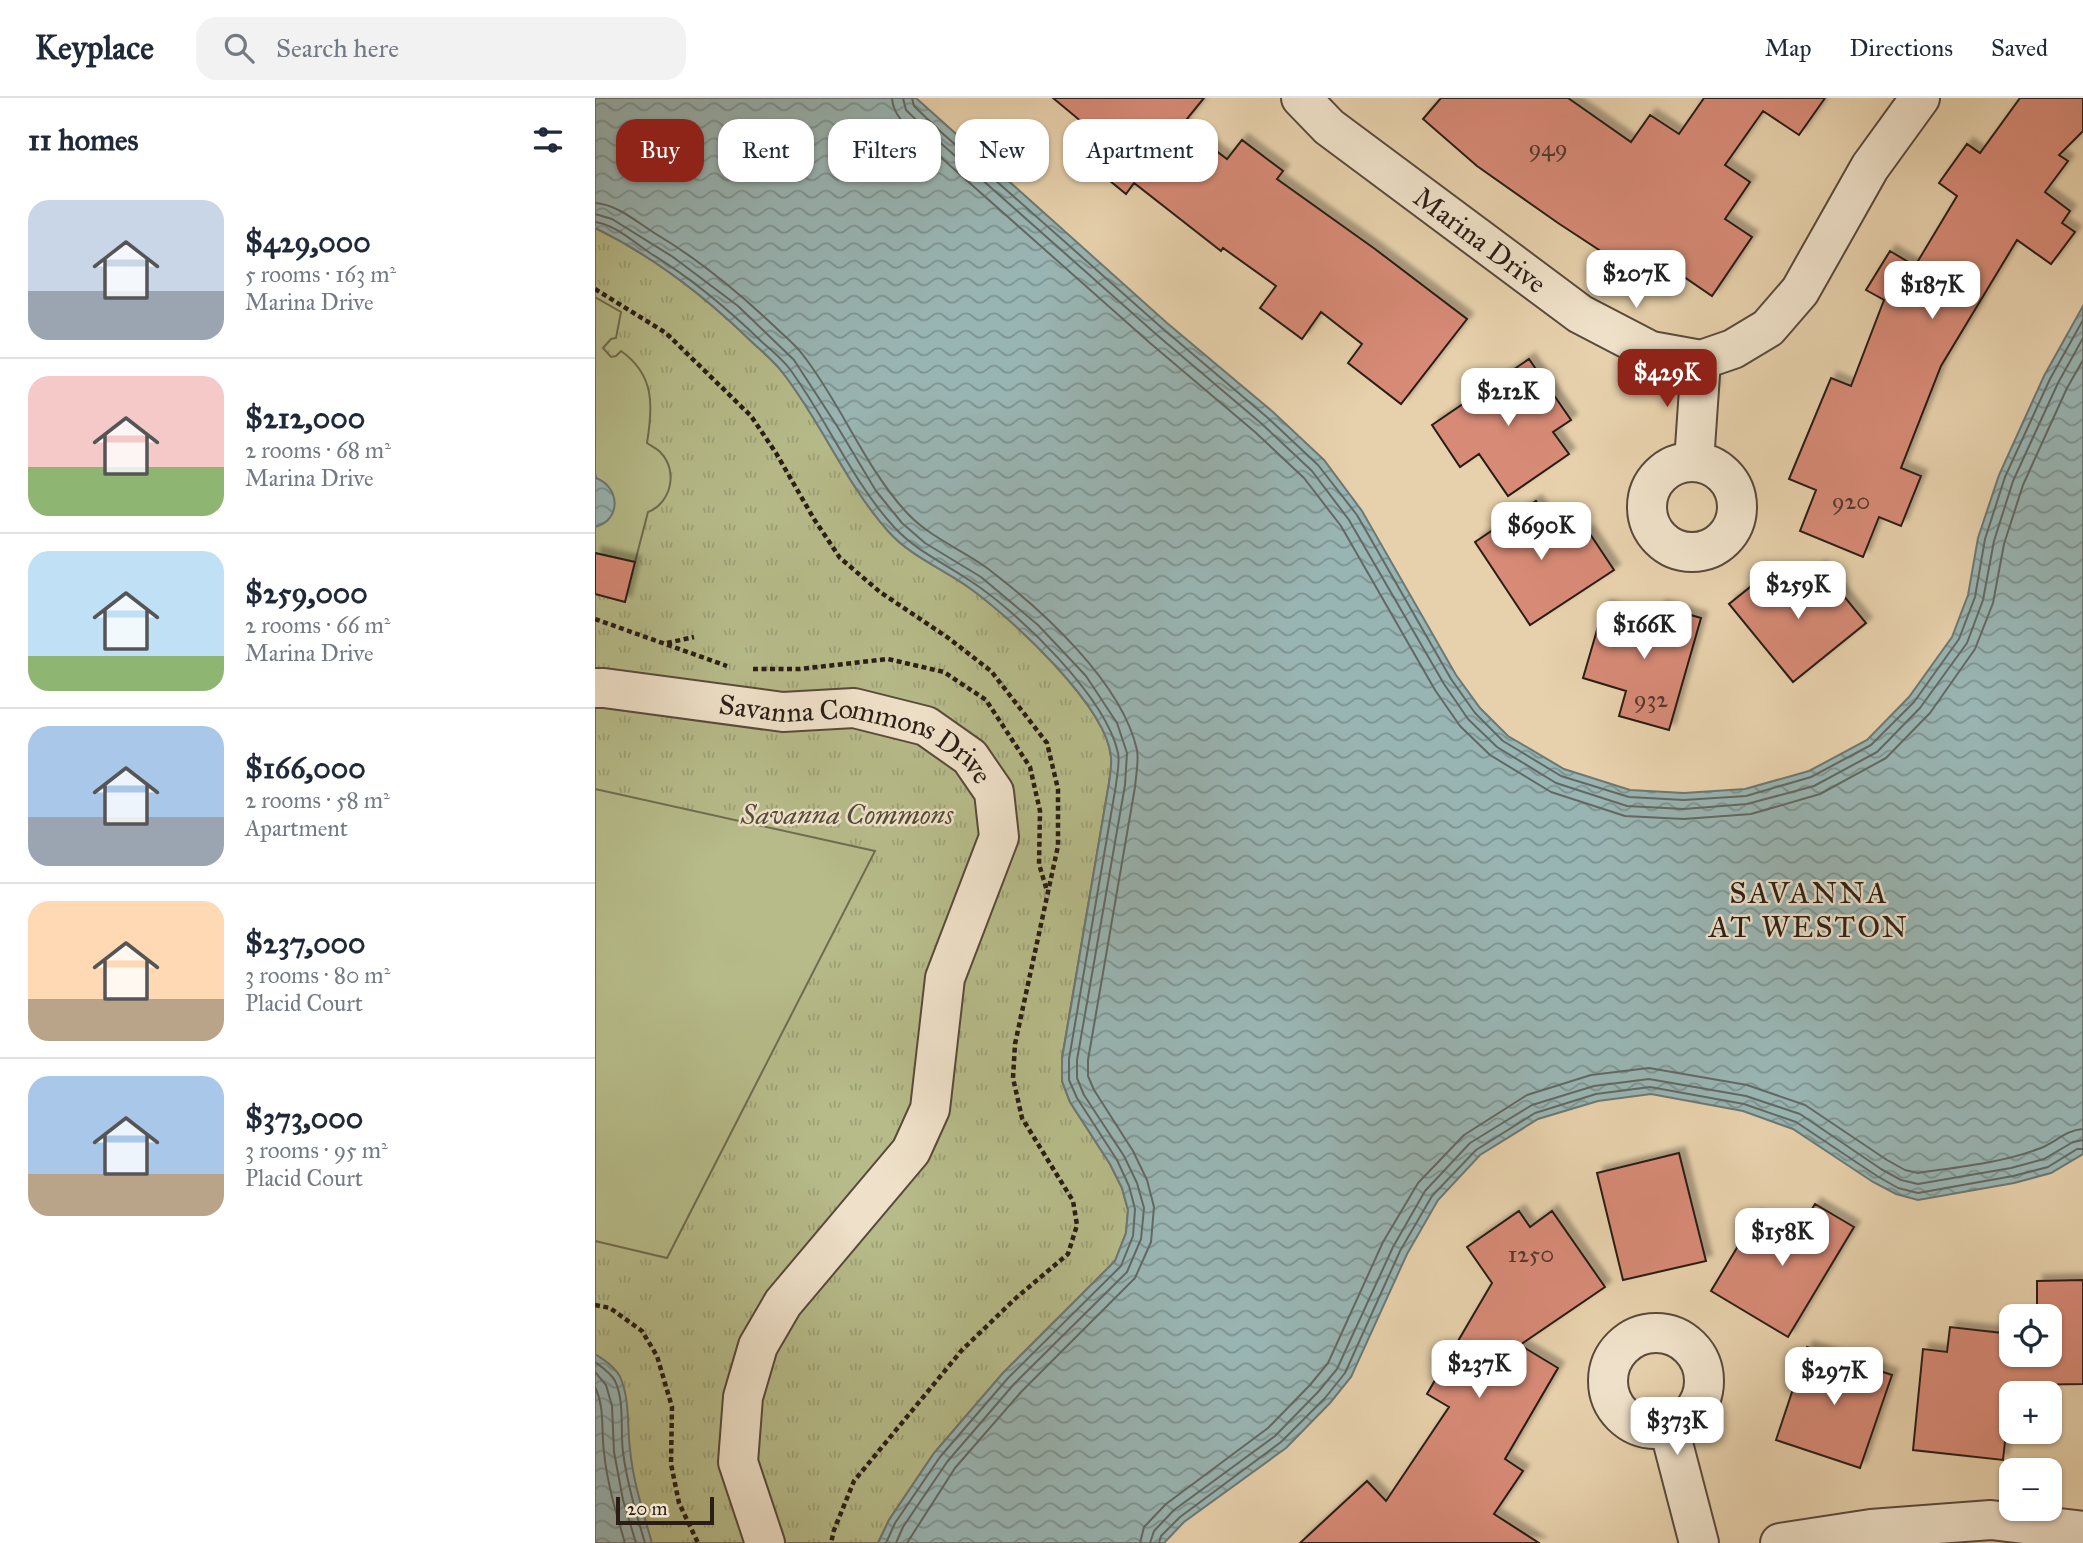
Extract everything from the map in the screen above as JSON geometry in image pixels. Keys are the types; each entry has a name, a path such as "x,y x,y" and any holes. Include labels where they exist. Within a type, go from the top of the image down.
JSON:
{"street":[{"name":"Marina Drive","path":"1301,98 1329,127 1580,314 1651,351 1701,360 1733,349 1768,328 1800,291 1870,167 1920,98"},
{"path":"1694,462 1701,360"},
{"name":"Savanna Commons Drive","path":"595,688 783,712 854,708 926,726 970,757 994,792 999,837 945,978 930,1109 911,1151 783,1303 758,1346 743,1397 738,1461 765,1543"},
{"path":"1669,1428 1699,1543"},
{"path":"1780,1543 1871,1529 1991,1520 2083,1531"}],"path":[{"path":"595,289 666,333 751,416 840,558 880,592 947,637 991,671 1047,743 1058,789 1058,846 1015,1044 1013,1078 1022,1118 1073,1201 1077,1224 1068,1254 961,1350 854,1481 831,1543"},
{"path":"665,644 694,637"},
{"path":"595,1305 610,1308 642,1331 657,1356 672,1407 671,1464 679,1503 698,1543"}],"green space":[{"name":"Savanna Commons","path":"595,228 638,251 679,279 773,361 810,412 859,494 888,531 917,556 971,589 1032,641 1093,713 1105,736 1111,757 1109,783 1062,1058 1062,1081 1070,1102 1110,1164 1122,1188 1128,1210 1126,1233 1115,1261 1003,1373 934,1453 889,1520 878,1543 595,1543"},
{"path":"595,297 621,312 616,338 611,339 603,348 611,357 621,351 640,370 649,392 647,443 661,453 670,469 667,495 656,508 648,512 635,562 595,553"},
{"path":"595,789 875,851 667,1258 595,1241"}],"water":[{"path":"595,98 916,98 939,119 828,119 828,182 941,182 941,120 955,133 955,182 1010,182 1167,323 1273,412 1324,460 1362,511 1456,675 1480,708 1508,736 1564,769 1630,790 1684,793 1745,789 1809,771 1867,740 1909,697 1952,637 1968,595 1978,538 1999,475 2044,376 2083,306 2083,1154 2051,1173 2014,1183 1918,1200 1896,1194 1873,1182 1793,1129 1743,1111 1651,1094 1598,1101 1538,1119 1480,1155 1438,1200 1407,1254 1351,1377 1330,1403 1286,1448 1184,1522 1164,1543 878,1543 889,1520 934,1453 1003,1373 1115,1261 1126,1233 1128,1210 1122,1188 1110,1164 1070,1102 1062,1081 1062,1059 1109,783 1111,757 1105,736 1093,713 1032,641 971,589 917,556 888,531 859,494 810,412 773,361 679,279 638,251 595,228"},
{"path":"595,473 596,478 610,488 615,503 610,518 595,527"},
{"path":"595,1354 617,1371 624,1388 633,1473 652,1543 595,1543"}],"building":[{"path":"1053,98 1204,98 1187,119 1078,119"},
{"path":"1441,98 1568,98 1631,142 1650,115 1679,134 1704,98 1825,98 1799,135 1763,111 1725,165 1750,182 1725,219 1752,237 1712,296 1668,266 1654,286 1477,166 1423,119"},
{"path":"2020,98 2083,98 2083,131 2059,155 2068,161 2045,192 2070,211 2062,223 2075,232 2051,264 2017,240 1941,366 1901,468 1921,476 1901,526 1879,517 1863,557 1800,531 1816,490 1789,479 1831,378 1851,386 1884,300 1866,290 1890,251 1915,266 1957,196 1939,183 1967,144 1980,153"},
{"path":"1242,140 1283,171 1277,179 1467,319 1401,404 1348,363 1362,344 1321,312 1302,339 1260,308 1276,286 1223,248 1221,251 1134,183 1126,194 1111,182 1218,182 1218,152 1227,159"},
{"path":"1529,359 1571,420 1553,432 1569,454 1508,496 1479,454 1460,467 1432,425"},
{"path":"1536,501 1566,546 1588,531 1614,570 1530,625 1475,542"},
{"path":"595,553 635,562 625,602 595,594"},
{"path":"1820,567 1866,623 1793,682 1729,604 1764,576 1782,598"},
{"path":"1604,606 1655,621 1660,606 1701,618 1669,730 1619,716 1626,691 1583,678"},
{"path":"1679,1153 1706,1261 1623,1280 1597,1173"},
{"path":"1815,1204 1854,1227 1788,1337 1711,1291 1756,1216 1794,1238"},
{"path":"1519,1211 1530,1227 1552,1211 1605,1287 1520,1345 1558,1368 1505,1459 1523,1471 1494,1514 1539,1543 1300,1543 1367,1481 1386,1501 1449,1407 1427,1394 1492,1283 1467,1247"},
{"path":"2083,1280 2083,1384 2062,1384 2062,1381 1999,1381 1999,1444 2005,1444 2003,1458 1913,1450 1923,1349 1947,1352 1950,1327 1999,1333 1999,1367 2062,1367 2062,1304 2037,1304 2037,1281"},
{"path":"1807,1347 1892,1375 1860,1468 1776,1440"}],"district":[{"name":"SAVANNA AT WESTON","path":"1809,910"}]}
